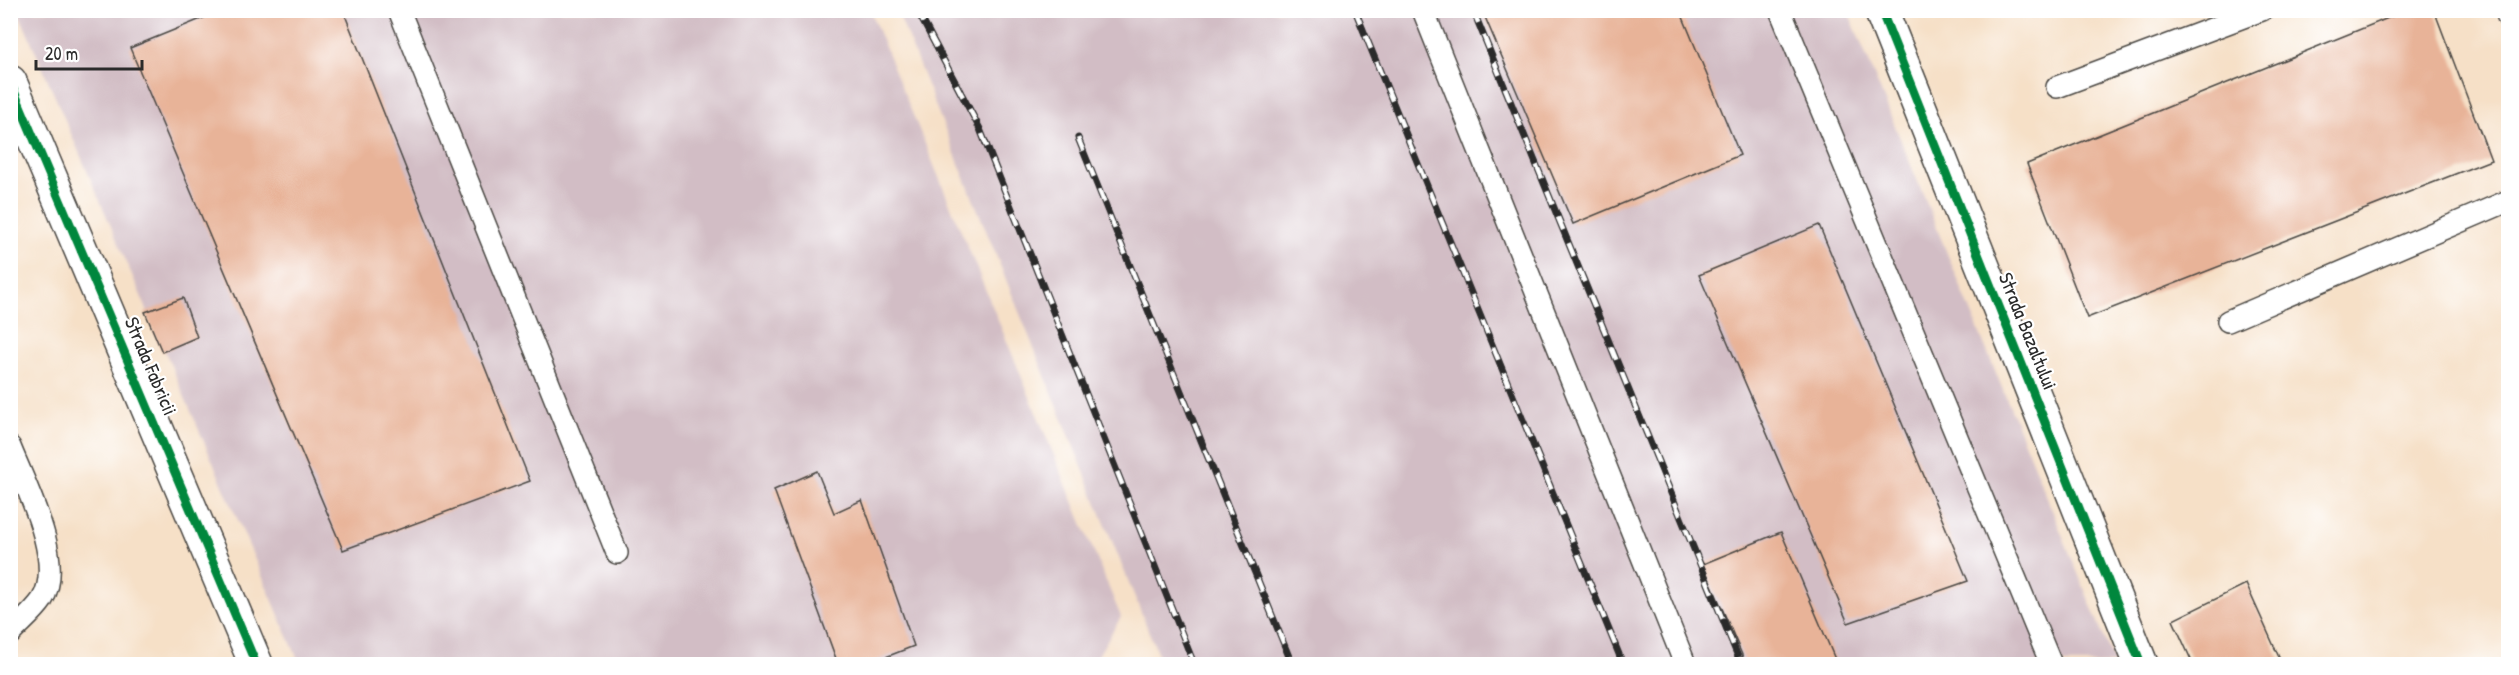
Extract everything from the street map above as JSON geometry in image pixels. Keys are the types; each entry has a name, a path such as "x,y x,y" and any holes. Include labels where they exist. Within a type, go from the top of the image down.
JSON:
{"street":[{"name":"Strada Bazaltului","path":"1881,10 2141,664"},
{"name":"Strada Fabricii","path":"10,82 256,664"}],"lane":[{"path":"399,10 617,553"},
{"path":"1424,10 1685,664"},
{"path":"1780,10 2051,664"},
{"path":"2057,87 2262,10"},
{"path":"2506,10 2508,17"},
{"path":"2228,321 2508,201"},
{"path":"10,447 49,550 49,575 43,599 10,634"}],"shaded area":[{"path":"18,11 870,11 1121,617 1093,664 300,664"},
{"path":"897,11 1848,11 2115,664 1162,664"}],"building":[{"path":"223,10 343,10 530,481 343,550 130,48"},
{"path":"1482,10 1680,10 1740,155 1573,224"},
{"path":"2408,10 2434,10 2491,160 2087,318 2027,164"},
{"path":"1819,225 1968,581 1848,623 1699,275"},
{"path":"183,298 197,337 162,352 145,312"},
{"path":"817,471 834,513 862,500 914,646 868,664 838,664 774,490"},
{"path":"1781,532 1837,664 1746,664 1703,564"},
{"path":"2246,584 2282,664 2193,664 2173,620"}],"railway":[{"path":"917,10 980,129 1194,664"},
{"path":"1355,10 1623,664"},
{"path":"1473,10 1741,664"},
{"path":"1078,138 1292,664"}],"cycle path":[{"path":"1881,10 2141,664"},
{"path":"10,82 256,664"}]}
